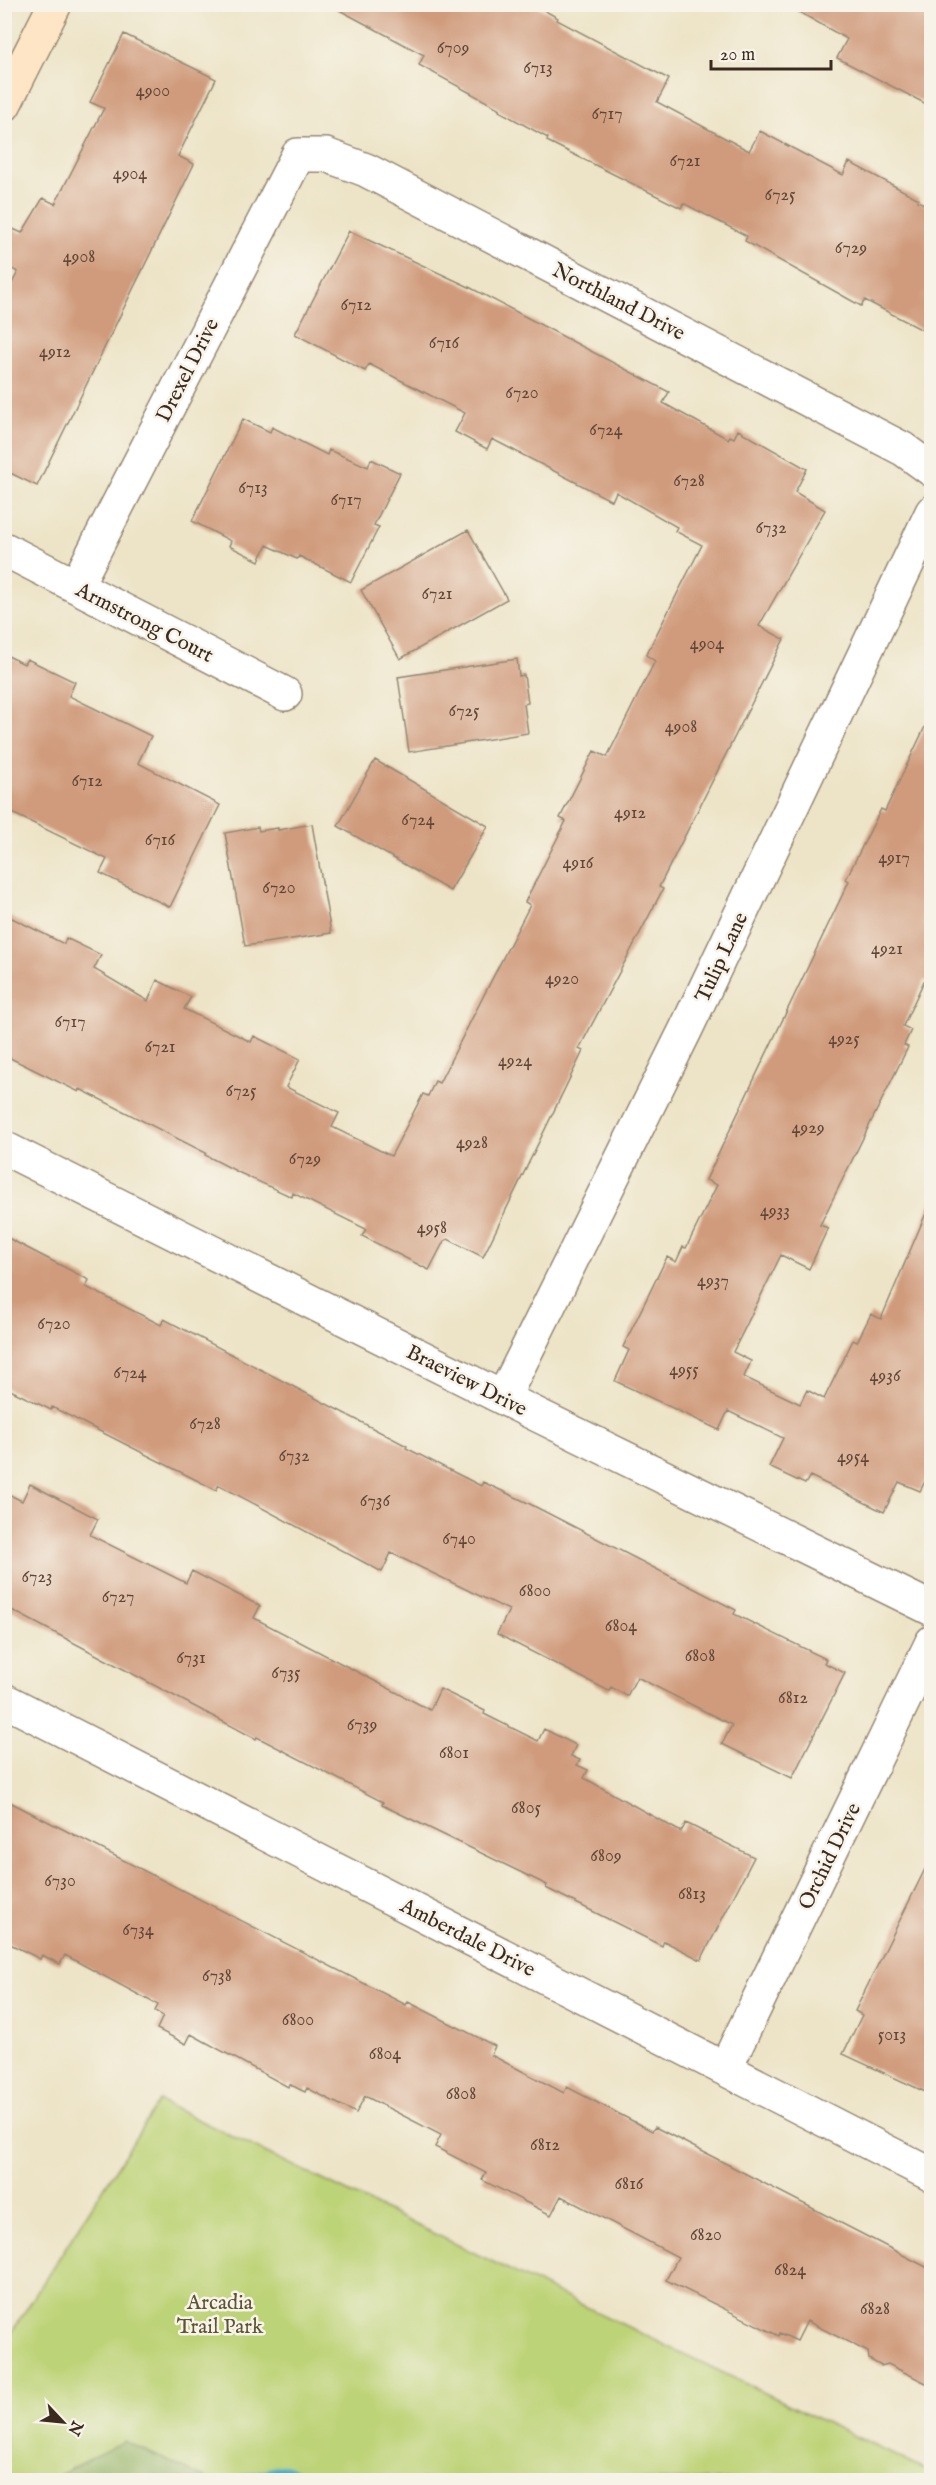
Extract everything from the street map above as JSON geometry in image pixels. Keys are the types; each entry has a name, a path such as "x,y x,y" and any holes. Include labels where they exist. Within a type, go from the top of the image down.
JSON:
{"main road":[{"path":"4,105 55,4"}],"street":[{"name":"Northland Drive","path":"298,154 326,154 366,170 903,449 932,470"},
{"name":"Drexel Drive","path":"76,586 298,154"},
{"name":"Tulip Lane","path":"503,1398 686,1029 932,512"},
{"name":"Armstrong Court","path":"4,549 285,694"},
{"name":"Braeview Drive","path":"4,1148 503,1398 932,1609"},
{"name":"Orchid Drive","path":"725,2069 932,1642"},
{"name":"Amberdale Drive","path":"4,1700 932,2175"}],"green space":[{"name":"Arcadia Trail Park","path":"159,2101 931,2473 931,2480 5,2480 4,2344"},
{"path":"124,2441 209,2480 50,2480"}],"building":[{"path":"328,4 533,4 558,18 557,20 669,79 657,102 749,151 760,131 843,175 849,162 919,199 918,201 932,208 932,335 865,300 861,306 745,241 747,236 683,203 681,208 547,141 548,138 499,111 500,109 419,65 424,55"},
{"path":"785,4 932,4 932,107 837,58 847,39"},
{"path":"124,34 216,79 178,156 194,164 37,486 4,470 4,298 18,272 4,265 4,225 22,233 43,198 55,204 104,108 90,102"},
{"path":"349,231 467,286 669,392 663,403 728,439 730,436 734,438 738,430 807,469 795,492 825,510 759,626 784,639 659,887 663,889 579,1049 583,1051 483,1257 448,1239 444,1241 429,1270 362,1236 366,1229 293,1193 292,1197 240,1173 205,1155 206,1153 80,1089 79,1092 4,1055 4,914 64,944 66,938 101,955 94,969 148,1001 157,980 191,997 184,1009 251,1042 254,1036 300,1059 286,1087 339,1113 332,1127 391,1156 423,1094 428,1096 435,1081 439,1083 530,905 525,902 566,821 560,818 594,751 607,757 655,661 646,655 702,545 675,531 677,527 616,492 612,501 492,439 487,449 455,432 465,413 369,364 365,371 295,334"},
{"path":"243,419 270,432 272,427 327,455 329,450 368,467 371,459 400,473 374,525 379,527 351,582 299,556 297,559 267,545 259,561 229,546 231,541 192,521"},
{"path":"468,530 507,599 400,659 361,590"},
{"path":"4,654 24,664 27,659 75,682 69,696 151,736 138,763 220,805 170,907 100,873 107,859 4,809"},
{"path":"517,659 519,676 524,675 528,703 524,704 528,733 409,752 398,677"},
{"path":"932,712 932,979 924,981 903,1026 911,1030 904,1045 908,1047 820,1225 828,1228 809,1269 781,1255 733,1352 751,1361 744,1377 800,1404 807,1390 824,1399 853,1340 857,1342 871,1314 881,1319 932,1199 932,1468 920,1491 899,1482 884,1512 810,1476 805,1484 769,1467 783,1438 728,1411 719,1430 615,1381 629,1350 623,1347 667,1257 676,1262 683,1247 686,1248 717,1185 706,1180 849,881 846,879 881,809 885,811"},
{"path":"375,760 488,826 450,891 338,826"},
{"path":"312,824 331,933 245,946 225,833 258,827 259,831 278,828 278,830"},
{"path":"4,1236 89,1280 86,1287 161,1325 164,1319 407,1446 406,1448 481,1486 483,1482 526,1502 736,1610 734,1614 826,1659 824,1663 845,1673 792,1778 722,1744 732,1725 637,1677 627,1696 611,1687 609,1691 497,1634 509,1610 391,1553 382,1572 219,1485 216,1490 52,1407 51,1410 4,1387"},
{"path":"30,1484 98,1519 90,1535 186,1583 192,1571 260,1606 254,1618 430,1710 440,1689 538,1741 544,1729 576,1745 571,1756 580,1760 577,1765 588,1770 584,1778 681,1832 686,1823 754,1857 701,1960 664,1941 662,1946 546,1888 547,1885 382,1805 383,1802 257,1737 256,1739 4,1606 4,1492 22,1501"},
{"path":"4,1799 406,2005 408,2002 495,2046 491,2055 564,2093 567,2087 652,2131 655,2127 932,2270 932,2386 888,2364 881,2366 869,2359 868,2352 807,2321 797,2341 780,2333 779,2336 666,2280 678,2257 561,2196 551,2215 482,2180 486,2173 435,2147 441,2135 365,2096 356,2113 307,2088 305,2092 289,2084 288,2087 191,2034 186,2044 157,2029 163,2016 155,2011 158,2005 65,1955 60,1964 42,1955 40,1959 4,1941"},
{"path":"932,1855 932,2095 843,2054 862,2015 855,2011"}],"waterway":[{"path":"244,2480 285,2470 305,2480"}]}
